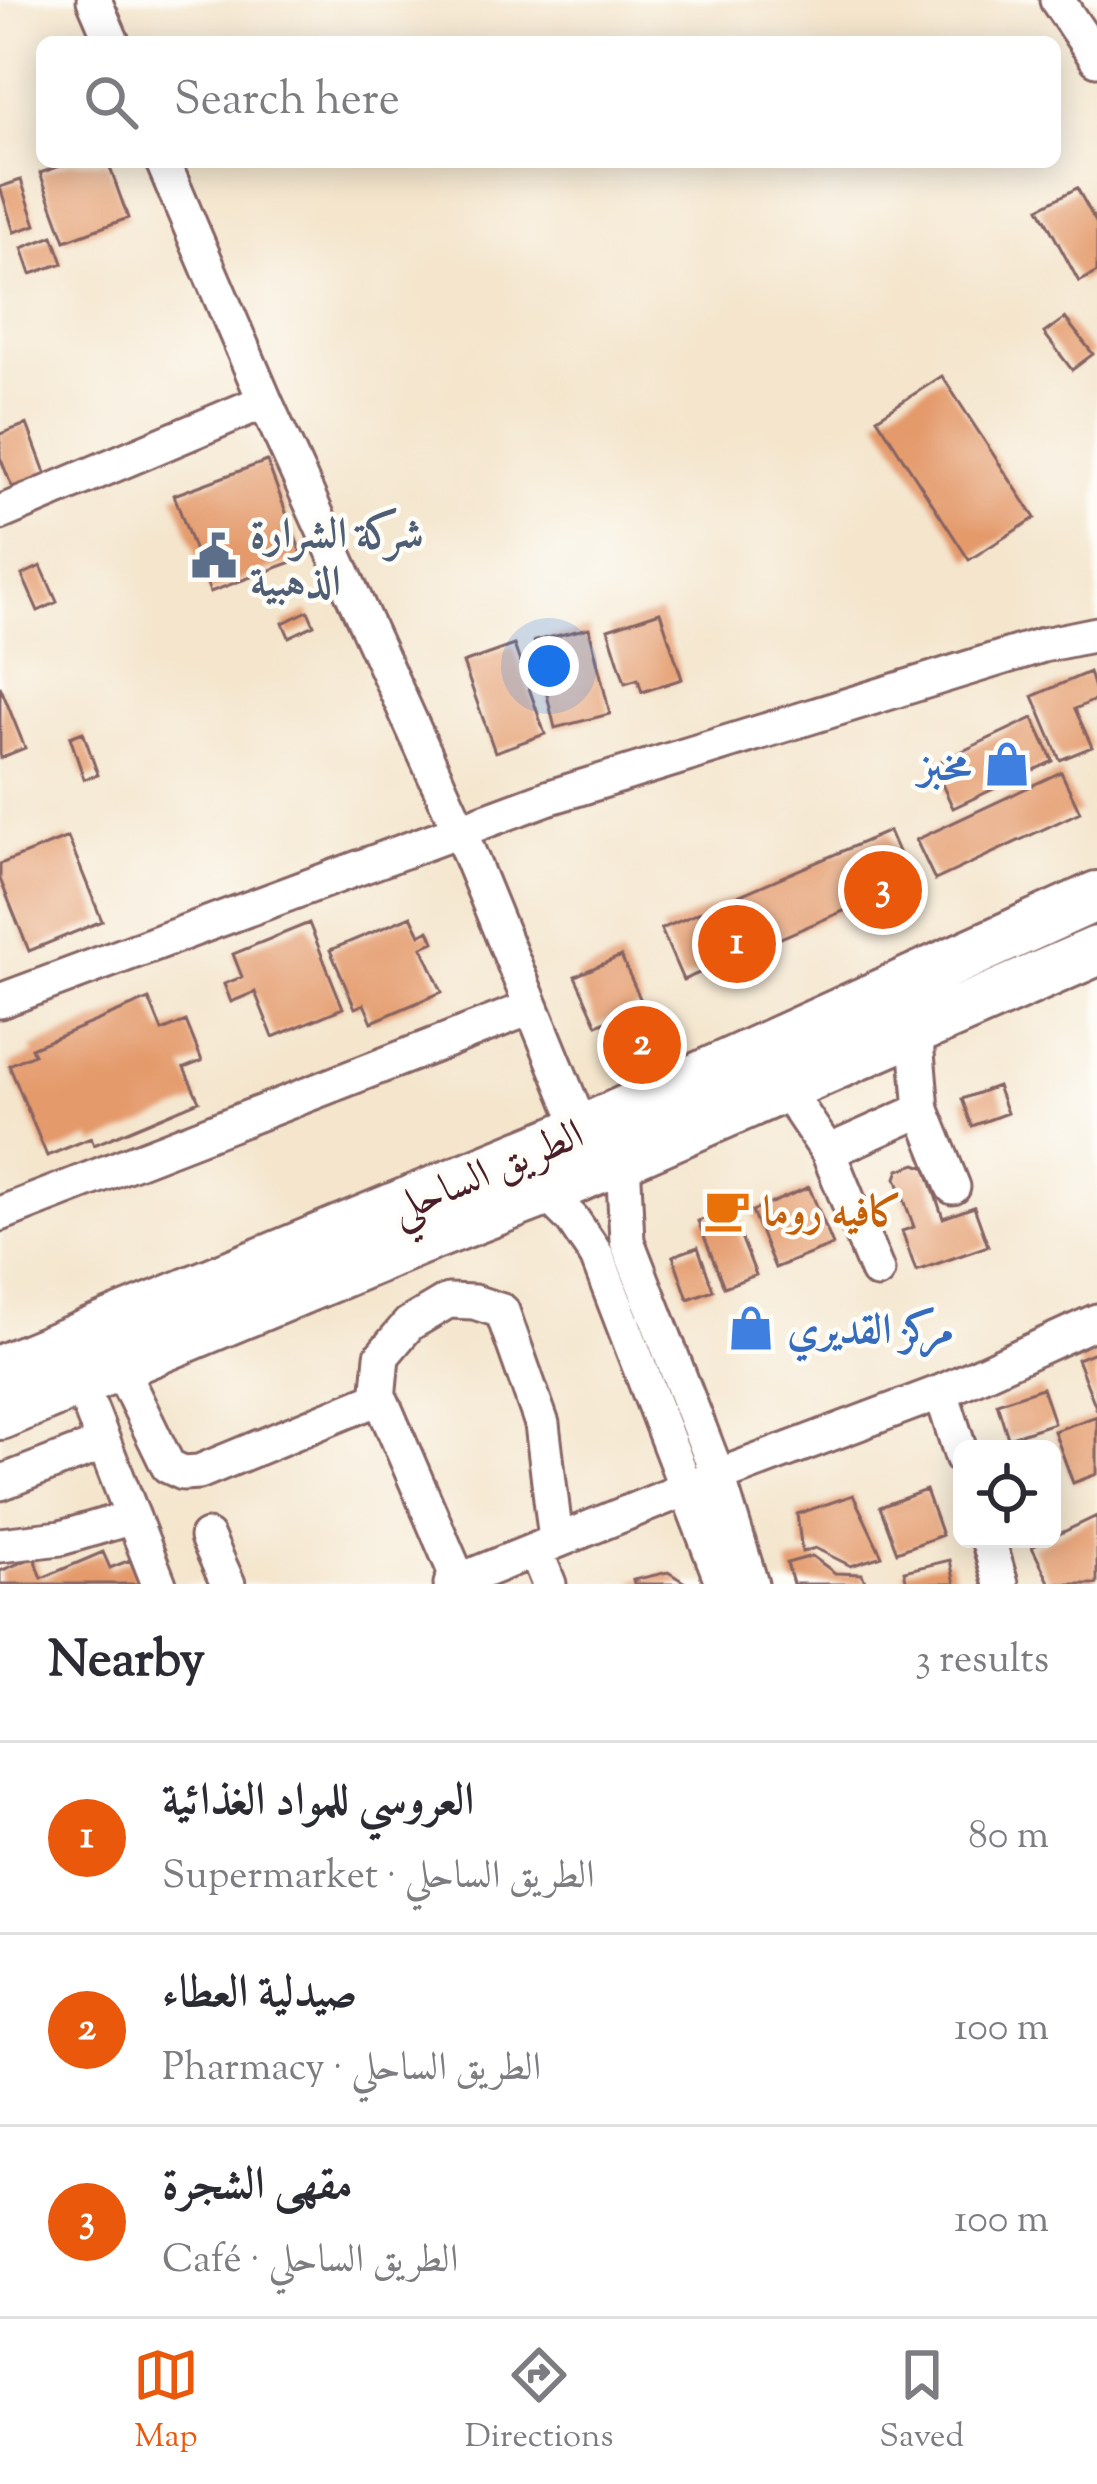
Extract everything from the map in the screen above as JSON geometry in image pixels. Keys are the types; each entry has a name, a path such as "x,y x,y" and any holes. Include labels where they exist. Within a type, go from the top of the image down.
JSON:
{"highway":[{"name":"الطريق الساحلي","path":"0,1370 582,1130 1097,896"},
{"name":"الطريق الساحلي","path":"0,1414 545,1192 1097,951"}],"street":[{"path":"94,0 109,36"},
{"path":"1057,0 1097,59"},
{"path":"166,168 458,829 582,1130"},
{"path":"0,513 265,401"},
{"path":"0,1001 458,829 1043,645 1097,634"},
{"path":"0,1214 530,1008"},
{"path":"915,1031 922,1110 952,1187"},
{"path":"784,1088 828,1152 877,1271"},
{"path":"828,1152 922,1110"},
{"path":"623,1158 612,1248 704,1483 751,1584"},
{"path":"545,1192 572,1220 612,1248"},
{"path":"378,1400 382,1356 409,1324 448,1300 502,1311 542,1424 549,1584"},
{"path":"378,1400 387,1408 455,1582 941,1392 1097,1321"},
{"path":"100,1374 168,1466 183,1474 200,1472 378,1400"},
{"path":"100,1374 104,1443 159,1584"},
{"path":"941,1392 957,1440"},
{"path":"0,1483 104,1443"},
{"path":"704,1483 724,1584"},
{"path":"0,1545 61,1538 133,1517"},
{"path":"207,1537 228,1584"},
{"path":"991,1548 1001,1584"}],"building":[{"path":"55,168 110,168 128,218 65,241 40,173"},
{"path":"21,180 36,225 14,232 0,187"},
{"path":"1077,188 1097,224 1097,272 1079,282 1039,208"},
{"path":"53,236 63,263 31,274 22,248"},
{"path":"1065,318 1093,354 1072,370 1044,333"},
{"path":"942,376 1035,518 969,560 877,418"},
{"path":"27,424 46,475 12,487 0,457 0,434"},
{"path":"267,461 303,558 210,592 174,495"},
{"path":"41,566 57,602 38,611 22,575"},
{"path":"308,611 314,625 289,637 283,623"},
{"path":"660,612 682,679 642,692 638,679 625,683 608,629"},
{"path":"589,628 610,714 555,728 534,641"},
{"path":"514,645 545,734 495,752 463,663"},
{"path":"1089,672 1097,699 1075,709 1092,747 1060,760 1033,696"},
{"path":"0,686 25,748 0,758"},
{"path":"1033,718 1053,761 953,808 933,765"},
{"path":"83,732 98,775 84,779 70,737"},
{"path":"1061,772 1080,812 935,880 916,840"},
{"path":"889,831 911,882 683,980 661,929"},
{"path":"68,837 102,921 29,951 0,879 0,864"},
{"path":"411,916 420,935 429,930 434,942 422,947 442,992 372,1022 364,1004 355,1008 330,950"},
{"path":"309,923 343,1008 273,1037 255,992 231,1002 224,984 242,977 233,954"},
{"path":"621,956 643,1005 597,1025 575,976"},
{"path":"149,999 162,1031 186,1021 202,1061 184,1068 199,1101 94,1145 91,1138 47,1156 9,1065 34,1054 31,1048"},
{"path":"997,1086 1007,1113 972,1126 962,1099"},
{"path":"916,1164 926,1168 943,1218 974,1207 988,1246 916,1271 902,1231 914,1227 896,1178 899,1170"},
{"path":"809,1187 833,1245 775,1268 752,1211"},
{"path":"730,1209 756,1275 724,1287 698,1221"},
{"path":"698,1247 713,1290 688,1299 673,1256"},
{"path":"1097,1351 1097,1410 1077,1359"},
{"path":"1042,1388 1054,1423 1008,1438 997,1403"},
{"path":"1097,1416 1097,1474 1073,1483 1054,1431"},
{"path":"926,1490 942,1535 897,1552 880,1507"},
{"path":"853,1495 882,1556 851,1566 815,1548 802,1552 797,1514"},
{"path":"1097,1516 1097,1584 1050,1584 1032,1548 1061,1548 1061,1533"},
{"path":"103,1552 110,1568 130,1560 140,1584 0,1584 0,1571 34,1557 42,1578"},
{"path":"812,1556 835,1573 862,1574 866,1584 793,1584 787,1563"},
{"path":"950,1560 955,1584 907,1584 904,1571"},
{"path":"668,1572 687,1584 634,1584 633,1580"}],"place":[{"name":"شركة الشرارة الذهبية","path":"214,556"},
{"name":"مخبز","path":"1007,764"},
{"name":"مقهى الشجرة","path":"883,890"},
{"name":"العروسي للمواد الغذائية","path":"737,944"},
{"name":"صيدلية العطاء","path":"642,1045"},
{"name":"كافيه روما","path":"727,1210"},
{"name":"مركز القديري","path":"751,1328"}]}
